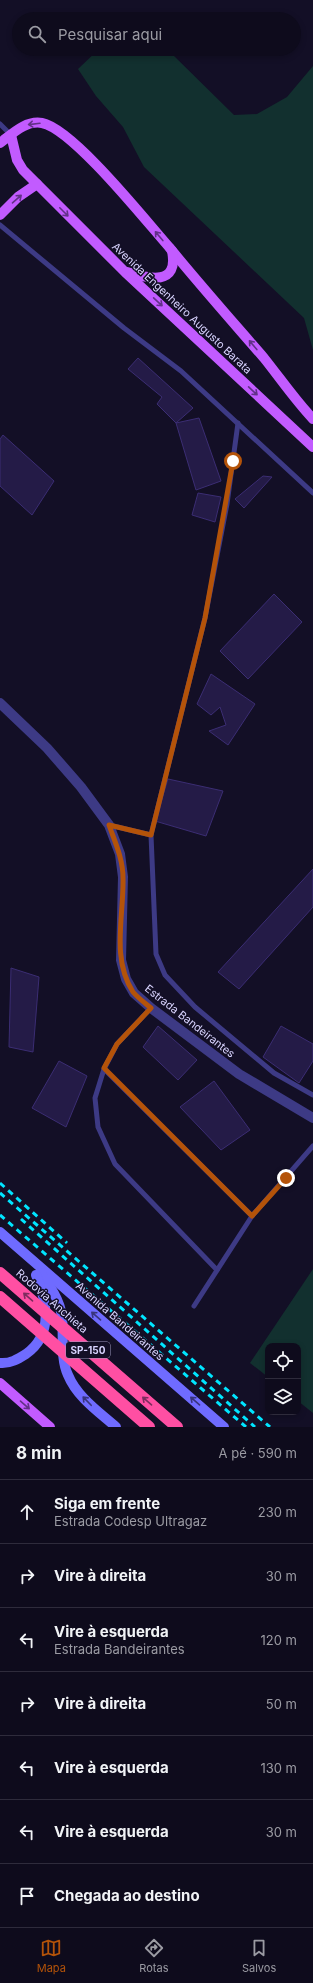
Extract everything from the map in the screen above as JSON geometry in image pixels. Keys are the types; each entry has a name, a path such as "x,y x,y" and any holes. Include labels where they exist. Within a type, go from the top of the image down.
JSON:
{"highway":[{"name":"Rodovia Anchieta","path":"0,1273 177,1427"},
{"name":"SP-150","path":"0,1297 149,1427"}],"main road":[{"name":"Avenida Engenheiro Augusto Barata","path":"0,143 25,125 42,123 51,126 68,139 95,164 172,251 313,419"},
{"name":"Avenida Engenheiro Augusto Barata","path":"11,135 16,160 23,170 125,272 313,447"},
{"path":"0,215 18,197 37,184"},
{"path":"125,272 147,278 161,278 171,270 174,260 172,251"},
{"name":"Avenida Bandeirantes","path":"0,1232 224,1427"},
{"path":"0,1363 14,1361 34,1348 41,1337 46,1324 46,1305 42,1290 28,1257"},
{"path":"28,1257 53,1290 58,1302 62,1315 64,1361 67,1375 89,1403 116,1427"},
{"path":"0,1383 50,1427"}],"street":[{"name":"Estrada Bandeirantes","path":"0,703 47,748 81,787 109,825 120,854 123,877 121,960 126,979 134,993 151,1008 239,1074 313,1118"}],"lane":[{"path":"0,124 11,135"},
{"path":"0,225 124,328 181,371 313,493"},
{"path":"238,423 227,504 205,618 151,835 156,954 165,975 195,1007 274,1073 313,1095"},
{"path":"109,825 151,835"},
{"path":"151,1008 117,1044 104,1068 95,1098 98,1127 115,1164 217,1270"},
{"path":"104,1068 252,1216"},
{"path":"194,1306 252,1216 313,1146"}],"green space":[{"path":"92,56 174,56 234,115 257,114 287,97 313,66 313,350 304,318 144,167 123,127 96,96 78,69"},
{"path":"313,1269 313,1413 301,1403 301,1343 265,1343 265,1375 250,1363"}],"building":[{"path":"138,358 193,408 176,423 157,404 162,397 128,369"},
{"path":"199,418 221,481 196,490 176,423"},
{"path":"3,435 54,481 32,515 0,486 0,439"},
{"path":"263,476 272,477 244,508 235,499"},
{"path":"198,493 221,497 215,522 192,515"},
{"path":"274,594 302,622 248,679 220,651"},
{"path":"211,674 255,704 228,745 209,731 226,725 220,707 211,715 197,704"},
{"path":"168,779 223,791 206,836 155,821"},
{"path":"313,869 313,907 239,989 218,972"},
{"path":"11,968 39,977 33,1052 9,1047"},
{"path":"158,1026 197,1060 178,1080 143,1047"},
{"path":"281,1026 313,1044 313,1061 299,1083 263,1057"},
{"path":"59,1061 87,1076 66,1127 32,1108"},
{"path":"214,1081 250,1130 221,1150 180,1107"}],"railway":[{"path":"0,1183 67,1243"},
{"path":"0,1193 270,1427"},
{"path":"0,1215 246,1427"},
{"path":"21,1219 255,1427"}],"route":[{"path":"233,461 227,504 205,618 151,835 109,825 120,854 123,877 120,941 121,960 126,979 134,993 151,1008 117,1044 104,1068 252,1216 286,1178"}]}
